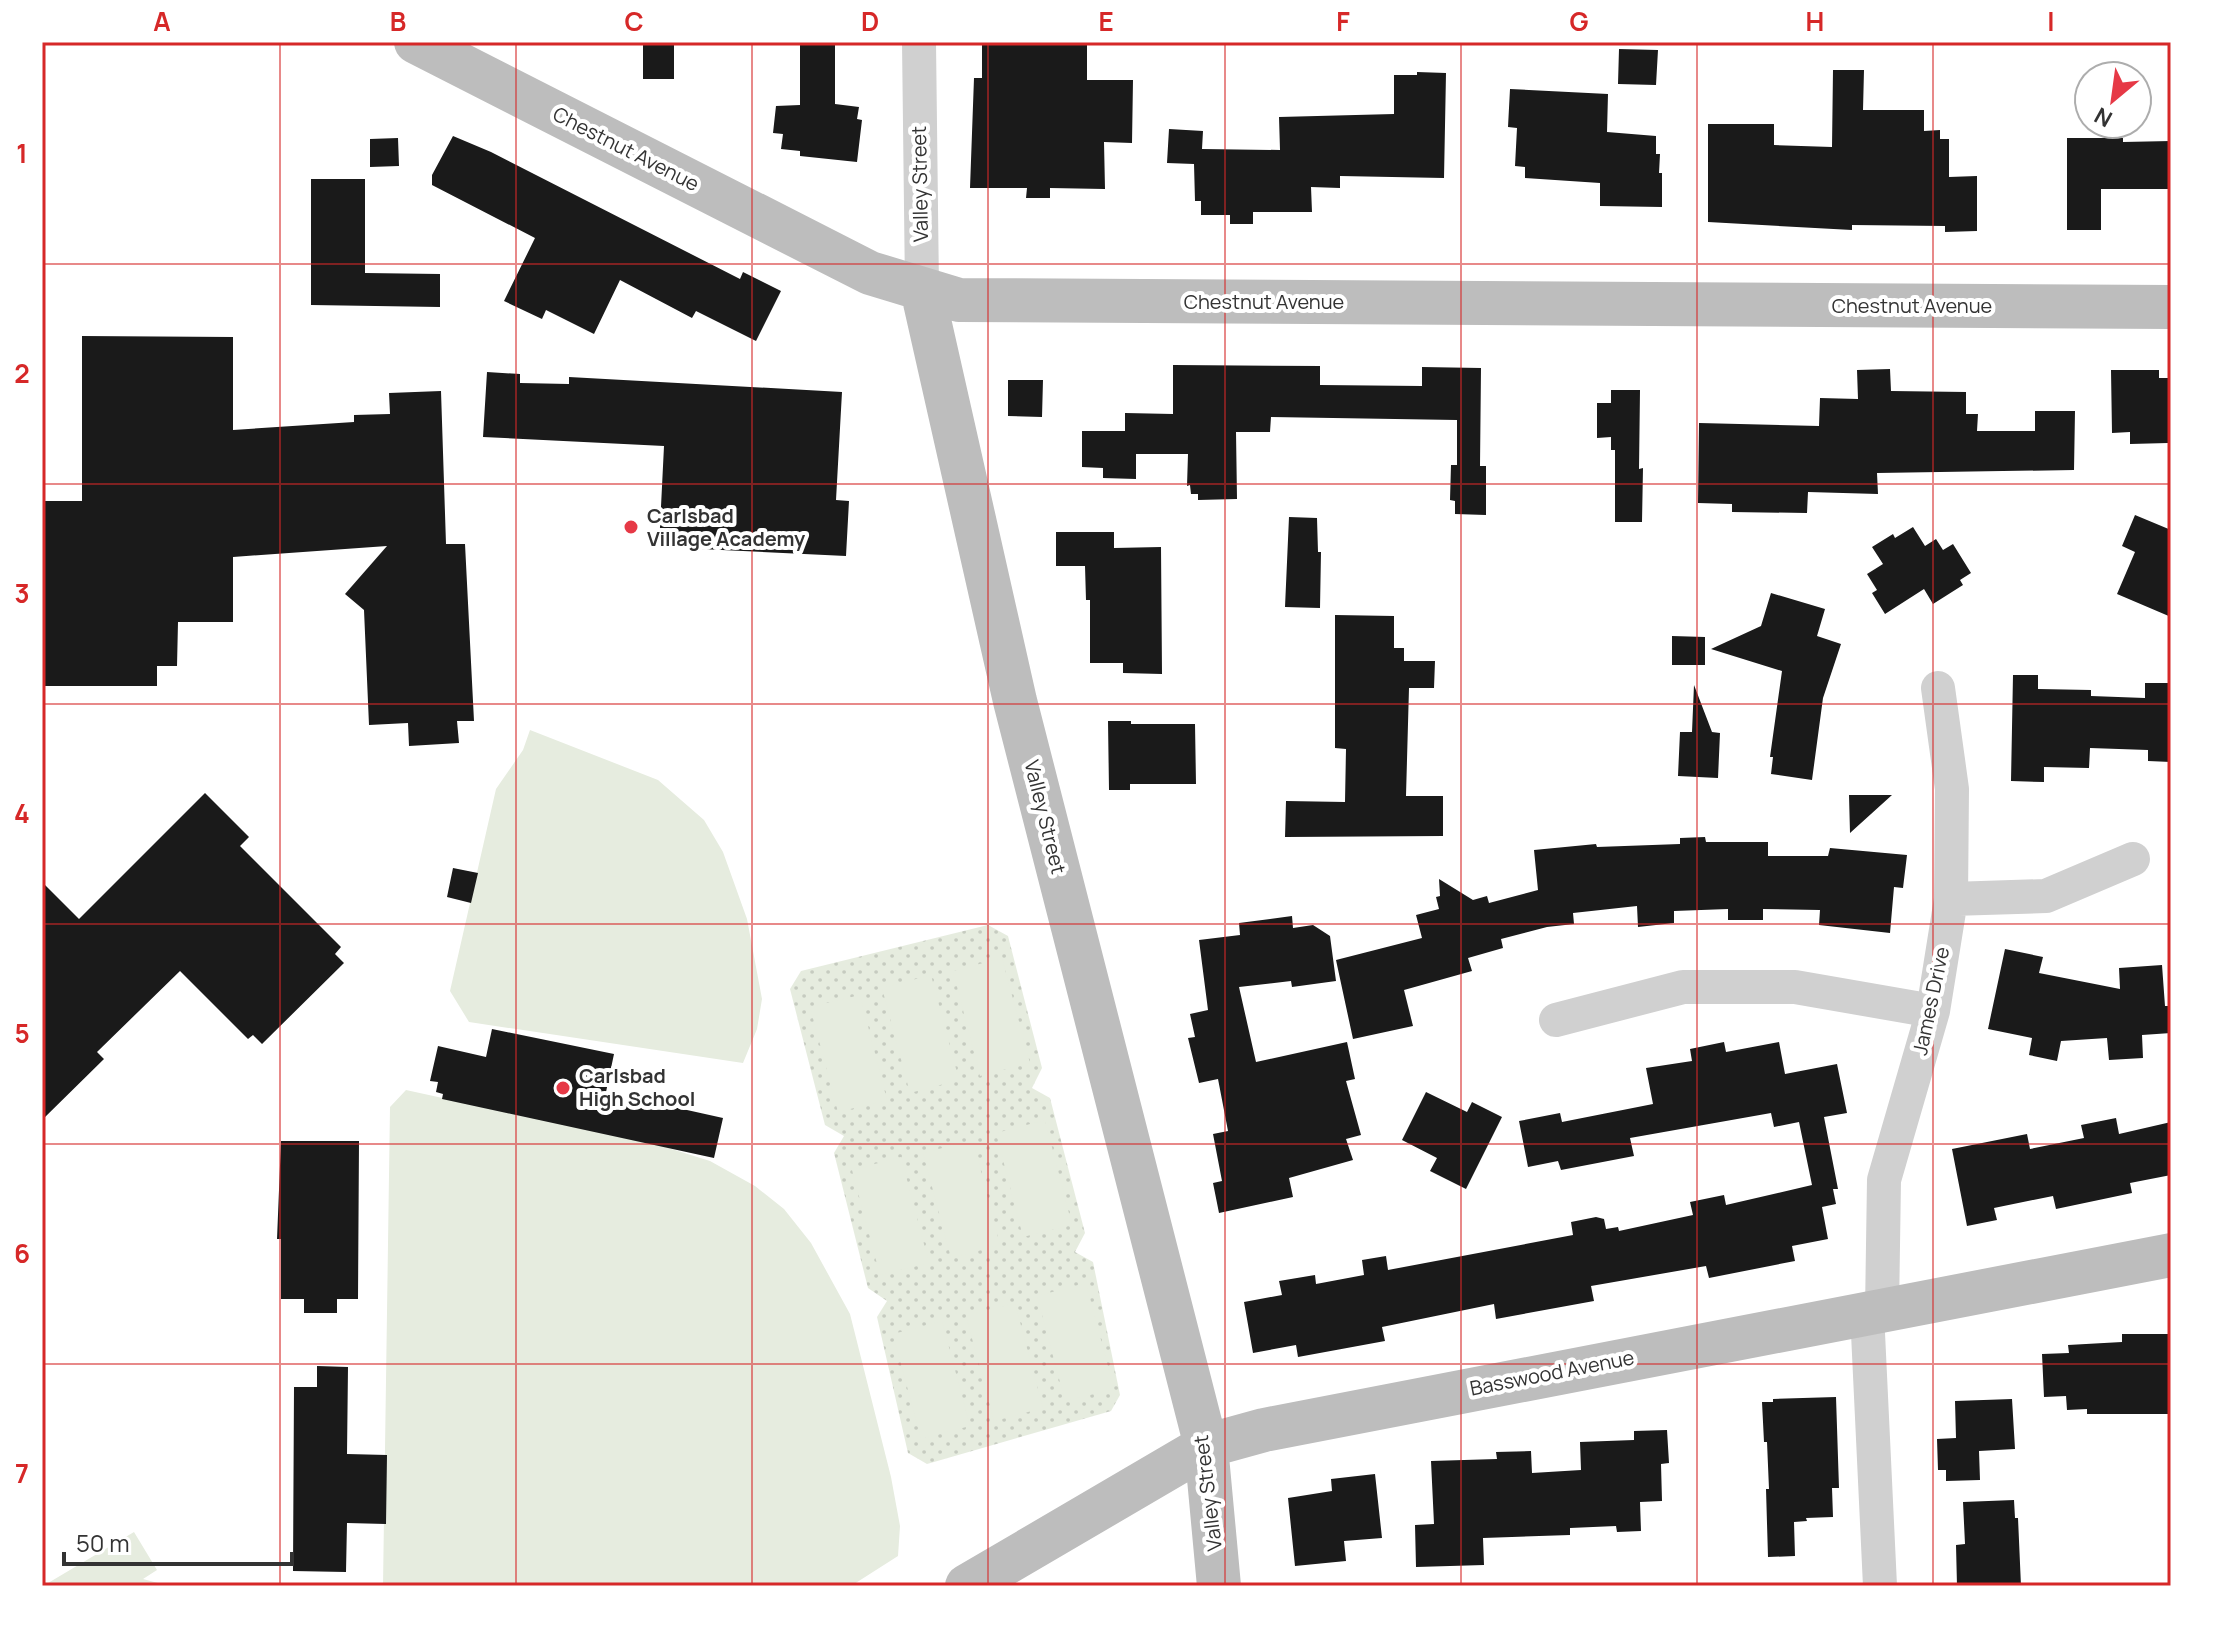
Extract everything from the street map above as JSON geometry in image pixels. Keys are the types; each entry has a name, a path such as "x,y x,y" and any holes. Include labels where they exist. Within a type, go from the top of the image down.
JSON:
{"street":[{"name":"Chestnut Avenue","path":"416,42 870,273 959,300 2171,307"},
{"name":"Valley Street","path":"919,42 922,289 1015,701 1206,1446 1219,1586"},
{"name":"James Drive","path":"1880,1586 1875,1312 1884,1180 1933,1011 1951,899 1952,789 1938,688"},
{"path":"1951,899 2046,896 2133,859"},
{"path":"1556,1020 1683,987 1795,987 1933,1011"},
{"name":"Basswood Avenue","path":"967,1586 1206,1446 1279,1427 2171,1255"}],"shaded area":[{"path":"530,730 658,780 704,820 723,852 747,919 762,999 757,1029 743,1063 469,1022 450,991 496,789 523,750"},
{"path":"988,925 1008,936 1042,1068 1032,1088 1050,1098 1085,1233 1075,1252 1093,1262 1120,1395 1111,1411 927,1464 908,1453 877,1317 887,1301 868,1288 834,1153 844,1136 825,1125 790,989 801,971"},
{"path":"1002,958 1030,1063 980,1076 953,971"},
{"path":"931,975 959,1080 910,1093 882,988"},
{"path":"860,995 887,1100 838,1112 810,1007"},
{"path":"406,1090 662,1146 710,1161 755,1186 784,1209 811,1243 850,1314 891,1477 900,1526 898,1556 851,1586 383,1586 390,1107"},
{"path":"1045,1120 1072,1225 1023,1237 996,1133"},
{"path":"973,1140 1000,1245 951,1258 923,1153"},
{"path":"901,1157 929,1263 880,1275 852,1170"},
{"path":"1086,1283 1114,1389 1065,1401 1037,1296"},
{"path":"1015,1303 1043,1408 994,1421 966,1316"},
{"path":"942,1321 970,1426 921,1439 893,1334"},
{"path":"134,1532 157,1570 143,1579 169,1586 43,1586"}],"building":[{"path":"643,42 674,42 674,79 643,79"},
{"path":"800,42 835,42 835,104 859,107 857,119 862,120 857,162 800,156 800,151 781,149 783,134 773,133 776,106 800,105"},
{"path":"982,42 1087,42 1087,80 1133,80 1132,143 1104,142 1105,189 1050,188 1050,198 1026,198 1027,188 970,188 974,78 982,78"},
{"path":"1619,49 1658,50 1656,85 1618,84"},
{"path":"1833,70 1864,70 1863,110 1924,110 1924,131 1940,130 1940,139 1949,139 1949,177 1977,176 1977,231 1945,232 1945,226 1852,225 1852,230 1708,222 1708,124 1774,124 1774,145 1832,147"},
{"path":"1417,72 1446,73 1444,178 1340,176 1340,188 1311,187 1312,212 1253,212 1253,224 1230,224 1230,215 1201,215 1201,201 1195,201 1194,164 1167,163 1169,129 1203,131 1202,149 1280,150 1279,117 1394,114 1394,75 1417,75"},
{"path":"1510,89 1608,94 1607,132 1656,136 1656,154 1660,154 1659,173 1662,173 1662,207 1600,206 1600,183 1525,178 1525,167 1515,166 1517,128 1508,127"},
{"path":"453,136 491,152 740,279 743,272 781,291 756,341 696,311 692,318 620,280 594,334 546,310 542,319 504,301 535,238 432,185 432,175"},
{"path":"398,138 399,166 370,167 370,139"},
{"path":"2067,138 2171,141 2171,189 2101,189 2101,230 2067,230"},
{"path":"311,179 365,179 365,273 440,274 440,307 311,305"},
{"path":"82,336 233,337 233,430 354,422 354,415 390,414 389,393 441,391 446,544 465,544 474,721 457,721 459,743 409,746 408,723 369,725 364,610 345,594 387,546 233,557 233,622 178,622 177,666 157,666 157,686 42,686 42,501 82,501"},
{"path":"1173,365 1320,366 1320,385 1422,386 1422,367 1481,368 1480,466 1486,466 1486,515 1455,514 1455,501 1450,500 1451,465 1457,465 1457,420 1271,417 1270,432 1236,432 1237,499 1198,500 1198,494 1191,494 1190,485 1187,486 1188,454 1136,454 1136,479 1103,478 1103,468 1082,467 1082,431 1125,431 1125,413 1173,414"},
{"path":"1890,369 1891,391 1966,392 1966,414 1978,414 1977,431 2035,431 2035,411 2075,411 2074,470 1877,473 1878,494 1808,492 1807,513 1732,512 1732,504 1698,503 1699,423 1819,426 1820,398 1858,399 1857,370"},
{"path":"2111,370 2159,370 2159,378 2171,378 2171,431 2168,443 2130,444 2130,432 2112,433"},
{"path":"487,372 520,374 520,383 569,384 569,377 842,392 836,500 849,501 846,556 659,547 664,446 483,437"},
{"path":"1008,380 1043,380 1042,417 1008,416"},
{"path":"1611,390 1640,390 1642,522 1615,522 1615,450 1611,450 1611,437 1597,438 1597,403 1611,403"},
{"path":"2135,515 2171,530 2171,617 2117,594 2135,552 2122,546"},
{"path":"1289,517 1317,518 1318,552 1321,552 1320,608 1285,607"},
{"path":"1913,527 1925,546 1936,539 1943,550 1953,544 1971,573 1960,580 1963,585 1933,604 1924,589 1885,614 1872,593 1877,590 1867,574 1883,564 1872,547 1893,534 1895,538"},
{"path":"1056,532 1114,532 1114,548 1161,547 1162,674 1123,673 1123,663 1090,663 1090,600 1086,600 1085,566 1056,566"},
{"path":"1771,593 1825,609 1817,636 1841,644 1823,698 1812,780 1771,774 1773,757 1770,757 1782,671 1711,649 1761,626"},
{"path":"1335,615 1394,616 1394,648 1404,648 1404,661 1435,661 1434,688 1409,688 1406,796 1443,796 1443,836 1285,837 1286,801 1345,802 1346,749 1335,748"},
{"path":"1672,636 1705,637 1705,665 1672,665"},
{"path":"2013,675 2038,675 2038,689 2091,690 2091,696 2145,698 2145,683 2171,683 2171,762 2148,761 2148,750 2090,748 2089,768 2044,767 2044,782 2011,781"},
{"path":"1694,685 1712,732 1720,733 1718,778 1678,776 1680,732 1692,732"},
{"path":"1108,721 1195,724 1196,784 1130,784 1130,790 1109,790"},
{"path":"205,793 249,837 240,846 341,947 335,954 344,963 262,1044 253,1035 248,1039 180,971 97,1052 104,1059 42,1120 42,882 79,919"},
{"path":"1849,795 1892,795 1850,833"},
{"path":"1705,837 1706,842 1768,842 1768,856 1828,856 1830,848 1907,855 1903,888 1894,887 1890,933 1819,925 1820,910 1763,909 1763,920 1728,920 1728,909 1674,911 1674,923 1638,927 1637,906 1573,913 1574,924 1547,927 1501,939 1503,948 1468,958 1472,971 1404,990 1413,1026 1353,1039 1336,960 1422,938 1416,915 1439,909 1436,897 1440,896 1439,879 1473,900 1487,896 1489,903 1538,890 1534,850 1596,844 1597,847 1680,844 1680,838"},
{"path":"453,868 478,873 471,903 447,897"},
{"path":"1292,916 1293,928 1313,925 1330,936 1336,981 1292,987 1291,981 1239,987 1256,1062 1347,1042 1355,1079 1346,1081 1361,1135 1346,1139 1353,1160 1289,1178 1293,1197 1219,1213 1213,1183 1222,1181 1213,1134 1228,1131 1218,1079 1199,1083 1188,1038 1195,1037 1190,1014 1208,1010 1199,940 1240,935 1239,923"},
{"path":"2005,949 2043,957 2039,973 2120,989 2119,968 2162,965 2165,1006 2171,1006 2171,1033 2142,1035 2143,1058 2109,1060 2107,1038 2061,1041 2057,1061 2029,1055 2032,1038 1988,1029"},
{"path":"492,1029 614,1054 606,1092 723,1118 714,1158 442,1099 443,1094 436,1092 438,1082 430,1081 438,1046 486,1057"},
{"path":"1724,1042 1726,1052 1779,1042 1785,1074 1837,1064 1847,1113 1824,1117 1838,1189 1833,1189 1836,1204 1822,1207 1828,1239 1792,1246 1795,1261 1709,1278 1706,1266 1591,1286 1594,1301 1496,1319 1494,1304 1382,1327 1385,1341 1298,1357 1296,1345 1253,1353 1244,1302 1282,1295 1279,1281 1315,1275 1316,1284 1364,1275 1362,1260 1386,1256 1388,1270 1573,1235 1571,1222 1596,1217 1604,1219 1606,1229 1618,1227 1619,1231 1693,1215 1690,1202 1724,1195 1726,1205 1812,1185 1799,1122 1774,1127 1771,1113 1630,1138 1634,1156 1561,1170 1558,1161 1528,1167 1519,1121 1560,1113 1562,1122 1653,1104 1646,1068 1692,1061 1690,1049"},
{"path":"1426,1092 1467,1112 1472,1102 1502,1117 1466,1189 1430,1171 1437,1158 1402,1140"},
{"path":"2116,1118 2119,1134 2171,1122 2171,1175 2130,1183 2132,1193 2056,1209 2053,1196 1994,1208 1997,1220 1967,1226 1952,1149 2027,1134 2030,1149 2084,1138 2081,1125"},
{"path":"281,1141 359,1141 358,1299 337,1299 337,1313 304,1313 304,1299 281,1299 281,1239 277,1239"},
{"path":"2122,1334 2171,1334 2171,1414 2087,1414 2087,1409 2067,1410 2066,1396 2044,1397 2042,1354 2069,1353 2068,1345 2122,1342"},
{"path":"317,1366 348,1367 347,1454 387,1455 386,1524 347,1523 346,1572 293,1571 294,1387 317,1387"},
{"path":"1836,1397 1839,1488 1832,1488 1833,1517 1806,1518 1807,1521 1794,1522 1795,1556 1768,1557 1766,1489 1769,1489 1762,1402"},
{"path":"2012,1399 2015,1449 1979,1451 1980,1480 1946,1481 1946,1470 1938,1470 1937,1439 1956,1438 1955,1401"},
{"path":"1667,1430 1669,1463 1661,1464 1662,1501 1640,1502 1641,1531 1617,1532 1616,1526 1570,1528 1570,1535 1483,1538 1484,1565 1416,1567 1415,1525 1434,1524 1431,1461 1497,1459 1496,1452 1531,1451 1532,1473 1581,1470 1580,1442 1634,1440 1634,1431"},
{"path":"1375,1474 1382,1538 1344,1541 1346,1561 1295,1566 1288,1498 1332,1491 1331,1479"},
{"path":"2014,1500 2015,1518 2018,1518 2021,1586 1957,1586 1956,1545 1965,1544 1963,1502"}],"place":[{"name":"Carlsbad Village Academy","path":"631,527"},
{"name":"Carlsbad High School","path":"563,1088"}]}
